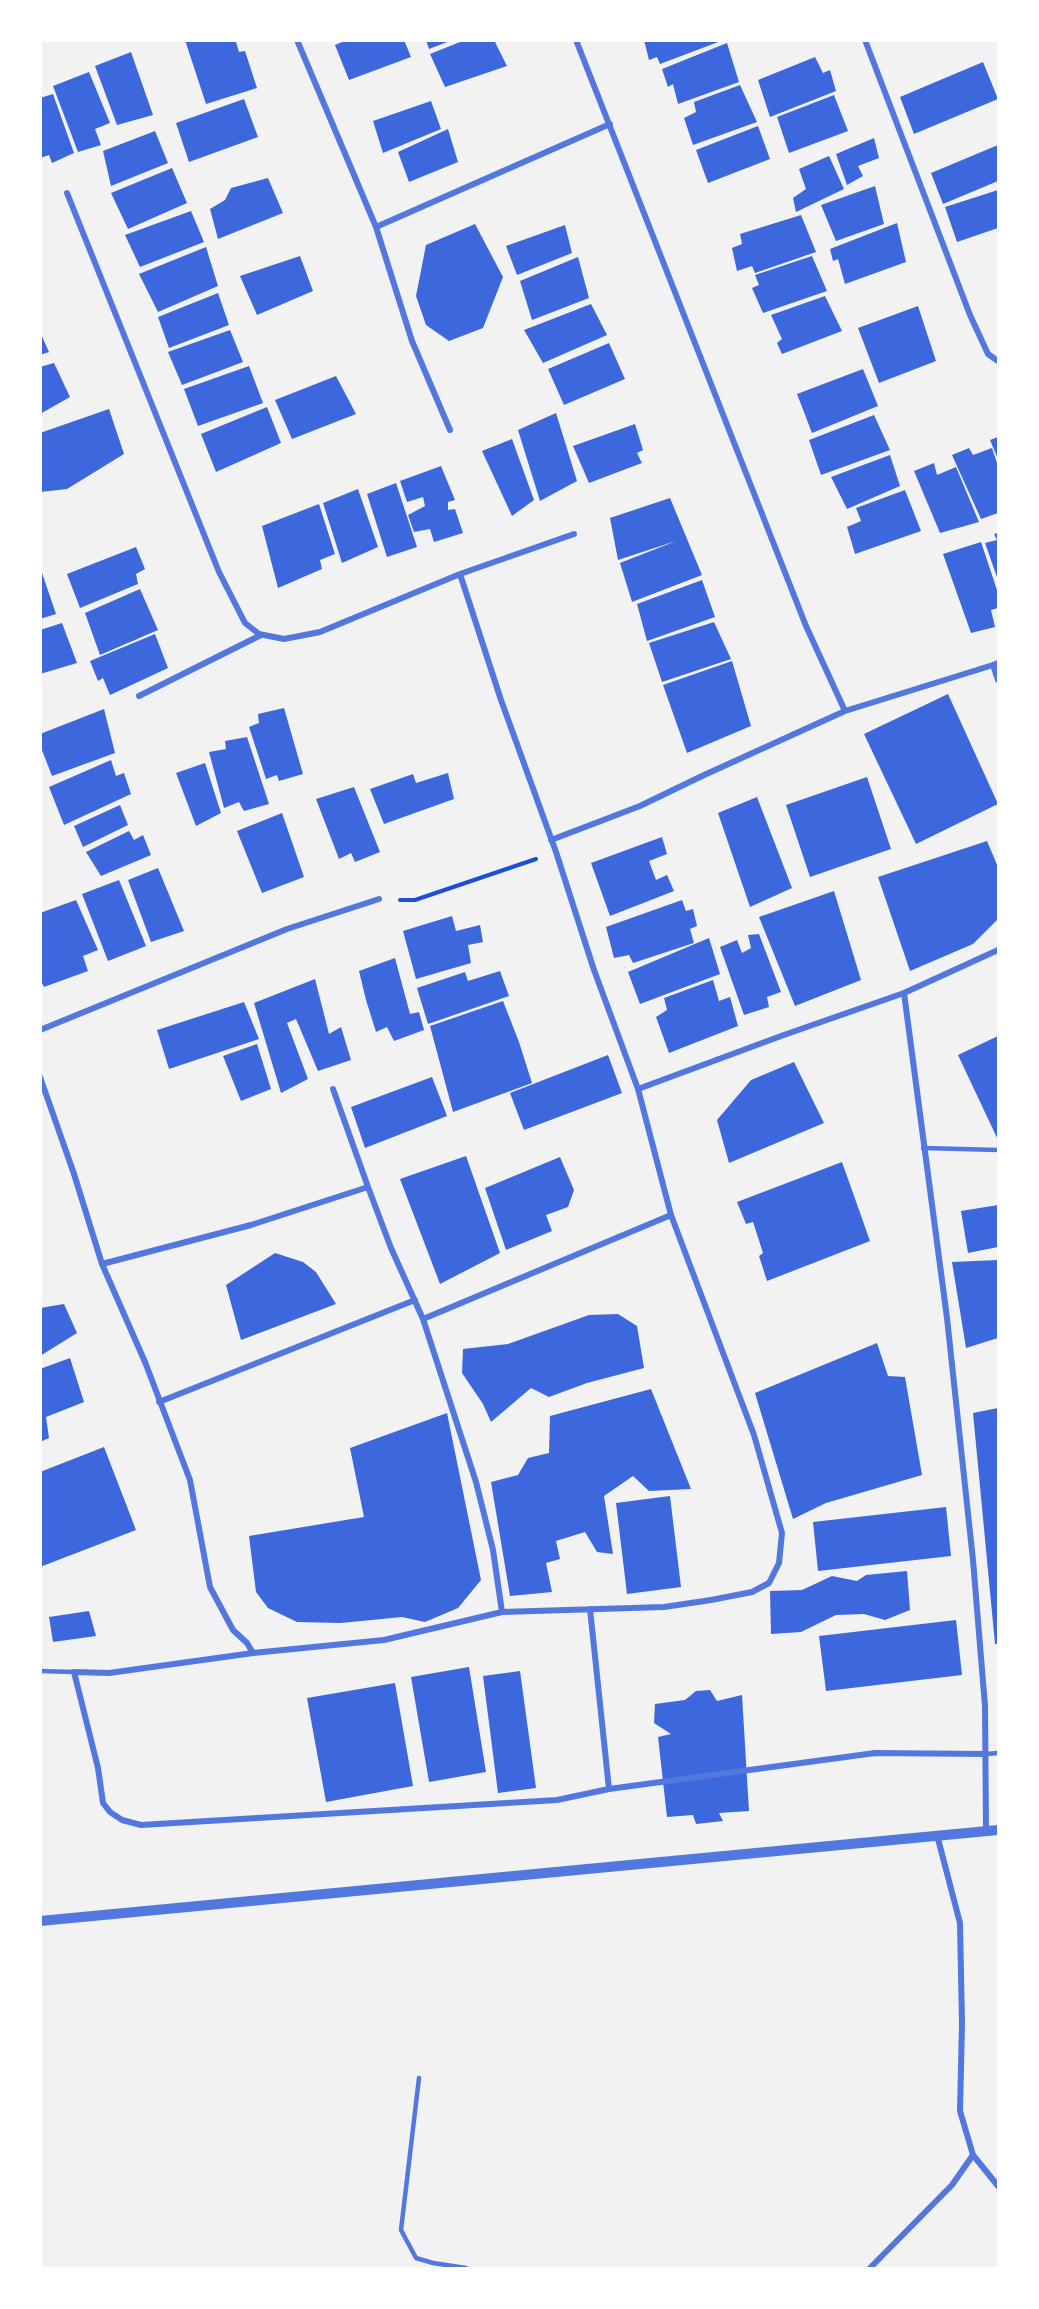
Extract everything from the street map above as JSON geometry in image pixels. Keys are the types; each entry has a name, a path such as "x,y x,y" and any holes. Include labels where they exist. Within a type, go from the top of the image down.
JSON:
{"street":[{"path":"297,40 376,227 412,341 450,430"},
{"path":"576,40 802,615 845,711"},
{"path":"865,40 930,216 970,315 988,354 999,361"},
{"path":"376,227 610,124"},
{"path":"67,193 219,572 245,622 261,635 284,639 320,632 460,574 574,534"},
{"path":"460,574 501,700 556,852 594,970 638,1089 671,1215 754,1435 782,1533 779,1563 769,1583 752,1592 664,1606 502,1612 384,1640 253,1653 109,1673 74,1672 98,1767 103,1803 110,1812 122,1820 141,1825 557,1800 609,1788 875,1753 986,1754"},
{"path":"139,696 261,635"},
{"path":"550,840 640,806 845,711 996,664 999,680"},
{"path":"40,1030 288,929 379,899"},
{"path":"638,1089 904,993 999,950"},
{"path":"904,993 947,1318 973,1560 985,1706 986,1831"},
{"path":"40,1077 102,1264 137,1341 190,1480 210,1587 232,1630 253,1653"},
{"path":"333,1089 391,1248 423,1319 476,1482 493,1550 502,1612"},
{"path":"102,1264 251,1225 368,1187"},
{"path":"423,1319 671,1215"},
{"path":"159,1402 415,1300"},
{"path":"590,1609 609,1788"},
{"path":"40,1921 999,1830"},
{"path":"937,1835 960,1923 962,2023 960,2111 973,2155 999,2186"},
{"path":"870,2268 952,2185 973,2155"}],"lane":[{"path":"923,1148 999,1150"},
{"path":"40,1671 74,1672"},
{"path":"986,1754 999,1753"},
{"path":"419,2078 401,2230 416,2258 433,2264 466,2268"}],"path":[{"path":"379,899 416,900 556,852"}],"building":[{"path":"185,40 236,42 239,52 245,51 257,88 206,104"},
{"path":"347,40 404,40 411,57 349,80 335,45"},
{"path":"426,40 450,40 450,41 429,49"},
{"path":"465,40 494,40 507,66 445,87 430,54"},
{"path":"644,40 721,41 660,64 657,57 649,60"},
{"path":"727,43 739,82 678,104 673,84 668,87 662,69"},
{"path":"131,52 153,115 117,125 95,66"},
{"path":"815,57 823,73 830,70 836,91 770,117 758,80"},
{"path":"983,62 998,99 914,134 900,97"},
{"path":"89,72 110,123 95,129 101,145 78,152 53,86"},
{"path":"740,85 757,122 693,145 684,118 696,112 694,102"},
{"path":"53,94 74,153 52,163 49,155 40,158 40,98"},
{"path":"834,95 848,131 789,153 777,117"},
{"path":"244,99 258,137 189,162 176,123"},
{"path":"431,101 441,129 383,153 373,121"},
{"path":"758,126 770,159 708,183 696,150"},
{"path":"448,129 458,162 409,182 398,152"},
{"path":"155,131 168,163 111,186 103,151"},
{"path":"874,138 879,158 858,166 863,176 847,185 836,154"},
{"path":"998,145 998,181 943,204 931,173"},
{"path":"829,156 844,189 796,212 793,198 806,189 799,169"},
{"path":"172,168 187,203 128,229 111,193"},
{"path":"268,178 283,213 218,239 210,209 225,200 231,188"},
{"path":"875,186 884,224 836,241 821,205"},
{"path":"998,190 998,228 957,242 945,207"},
{"path":"191,211 204,242 140,267 125,235"},
{"path":"801,215 816,252 755,273 752,266 737,271 732,248 742,244 740,234"},
{"path":"897,223 906,262 845,284 838,259 833,261 830,249"},
{"path":"475,224 503,277 483,328 449,341 426,325 416,296 426,245"},
{"path":"565,225 572,253 517,275 506,246"},
{"path":"206,247 218,286 158,312 139,274"},
{"path":"300,256 313,291 257,315 240,276"},
{"path":"812,256 827,291 763,313 752,288 759,285 755,275"},
{"path":"578,257 589,298 532,320 520,281"},
{"path":"218,293 229,325 169,348 158,317"},
{"path":"825,296 842,331 782,354 777,343 782,339 771,315"},
{"path":"591,304 607,335 543,363 524,330"},
{"path":"918,306 936,361 879,383 858,328"},
{"path":"230,330 243,362 182,385 168,352"},
{"path":"40,332 49,352 40,355"},
{"path":"609,343 625,379 564,405 548,369"},
{"path":"54,363 70,397 40,414 40,367"},
{"path":"249,366 263,403 198,426 184,389"},
{"path":"863,369 878,406 812,433 797,394"},
{"path":"336,376 356,414 292,439 275,400"},
{"path":"267,407 281,443 216,472 201,434"},
{"path":"109,409 124,454 67,489 40,492 40,433"},
{"path":"556,413 577,481 540,501 518,430"},
{"path":"874,415 890,450 821,475 809,440"},
{"path":"635,424 643,450 637,453 642,463 589,483 573,446"},
{"path":"998,437 998,459 990,440"},
{"path":"512,439 534,500 512,516 482,451"},
{"path":"969,448 973,455 992,448 998,466 998,513 981,519 952,455"},
{"path":"890,455 900,486 847,509 831,477"},
{"path":"934,463 937,475 956,467 979,522 940,533 914,471"},
{"path":"441,466 455,500 448,502 448,510 455,509 463,533 434,542 430,529 414,532 408,515 425,506 423,497 407,502 400,481"},
{"path":"396,483 417,547 387,557 367,494"},
{"path":"358,489 378,547 342,563 323,503"},
{"path":"905,490 921,531 855,554 847,527 861,521 856,508"},
{"path":"670,498 702,575 632,602 620,563 676,541 618,560 610,518"},
{"path":"319,504 335,554 320,560 322,569 278,588 262,526"},
{"path":"998,533 998,580 985,543 997,540 994,534"},
{"path":"981,542 998,593 998,608 991,610 995,627 971,633 943,554"},
{"path":"136,547 145,569 136,574 138,584 80,608 67,574"},
{"path":"40,567 56,614 40,619"},
{"path":"702,580 715,617 647,641 637,604"},
{"path":"140,589 158,630 100,655 85,613"},
{"path":"714,622 731,659 662,682 649,643"},
{"path":"62,623 77,663 40,674 40,630"},
{"path":"155,634 168,668 110,695 103,678 98,681 90,661"},
{"path":"732,661 751,726 687,753 663,685"},
{"path":"948,694 998,804 916,844 864,734"},
{"path":"284,708 303,774 279,781 277,775 266,779 249,727 259,723 258,714"},
{"path":"104,709 115,753 52,776 40,745 40,734"},
{"path":"247,737 269,804 244,811 239,802 224,808 209,752 226,749 225,741"},
{"path":"111,760 116,776 124,773 131,794 64,825 49,787"},
{"path":"205,763 221,813 196,826 176,773"},
{"path":"448,773 454,799 384,824 370,789 413,774 416,783"},
{"path":"867,777 891,849 810,877 786,805"},
{"path":"354,787 380,852 355,862 351,853 339,859 316,799"},
{"path":"757,797 792,888 750,907 718,813"},
{"path":"120,805 128,825 83,847 74,826"},
{"path":"282,813 304,877 262,893 237,831"},
{"path":"129,831 134,840 143,835 151,855 101,876 86,852"},
{"path":"662,837 667,854 649,861 656,880 667,875 674,891 610,916 591,863"},
{"path":"987,841 998,867 998,919 973,944 910,971 878,877"},
{"path":"158,868 184,931 151,942 128,880"},
{"path":"119,880 146,946 108,961 82,894"},
{"path":"834,891 861,980 795,1006 759,917"},
{"path":"76,900 98,950 83,956 88,971 44,987 40,979 40,913"},
{"path":"682,900 686,911 693,909 697,926 690,929 694,943 633,963 629,955 614,958 606,927"},
{"path":"452,916 456,931 480,925 483,942 468,945 471,963 416,979 403,931"},
{"path":"759,934 781,992 767,997 769,1007 744,1015 720,947 737,940 742,953 751,948 748,935"},
{"path":"709,938 720,974 640,1004 628,972"},
{"path":"395,958 410,1014 419,1012 424,1030 394,1041 387,1027 376,1032 359,971"},
{"path":"500,971 509,996 428,1024 417,988 465,972 468,981"},
{"path":"315,979 329,1034 341,1027 351,1060 318,1071 296,1019 287,1023 308,1079 281,1093 254,1003"},
{"path":"713,980 719,1001 730,997 738,1026 669,1053 656,1017 667,1010 664,998"},
{"path":"503,1001 532,1083 453,1112 430,1026"},
{"path":"244,1002 259,1039 169,1069 157,1030"},
{"path":"998,1036 998,1140 958,1055"},
{"path":"257,1044 271,1089 241,1101 223,1056"},
{"path":"608,1055 622,1093 524,1130 510,1093"},
{"path":"794,1062 824,1123 729,1163 717,1120 751,1080"},
{"path":"432,1077 447,1116 365,1148 351,1107"},
{"path":"466,1156 500,1253 440,1284 400,1179"},
{"path":"560,1157 574,1190 568,1207 546,1215 552,1231 506,1250 485,1188"},
{"path":"842,1162 870,1241 767,1281 759,1256 763,1253 753,1222 746,1224 737,1202"},
{"path":"998,1205 998,1247 968,1253 961,1211"},
{"path":"275,1253 303,1262 316,1272 336,1304 241,1340 226,1285"},
{"path":"998,1260 998,1338 966,1348 952,1262"},
{"path":"64,1304 77,1333 40,1356 40,1308"},
{"path":"618,1314 637,1326 644,1368 587,1383 549,1397 531,1388 491,1422 483,1404 462,1373 463,1349 508,1344 589,1315"},
{"path":"877,1343 888,1376 905,1377 922,1475 826,1503 793,1519 755,1393"},
{"path":"70,1358 84,1402 46,1417 49,1438 40,1442 40,1369"},
{"path":"651,1389 691,1489 649,1491 633,1476 604,1496 613,1554 597,1552 585,1532 556,1541 560,1559 546,1563 552,1592 510,1596 491,1482 518,1475 528,1458 549,1453 550,1416"},
{"path":"998,1408 998,1644 995,1644 973,1413"},
{"path":"447,1413 481,1580 458,1608 425,1622 402,1617 341,1623 297,1622 268,1608 256,1592 249,1536 364,1517 350,1448"},
{"path":"104,1447 136,1530 40,1567 40,1472"},
{"path":"670,1496 681,1587 627,1594 616,1503"},
{"path":"946,1507 951,1556 818,1571 813,1522"},
{"path":"907,1571 910,1610 885,1620 864,1614 836,1615 801,1632 771,1634 770,1591 802,1590 832,1576 857,1581 866,1575"},
{"path":"89,1611 96,1636 53,1642 49,1617"},
{"path":"956,1620 962,1675 826,1691 819,1636"},
{"path":"469,1667 486,1772 429,1782 411,1677"},
{"path":"520,1671 536,1788 498,1793 483,1676"},
{"path":"395,1683 413,1786 326,1802 307,1698"},
{"path":"710,1690 717,1701 742,1695 749,1811 719,1813 723,1821 696,1824 693,1815 667,1817 658,1737 671,1734 654,1723 655,1704 685,1700 696,1691"}]}
